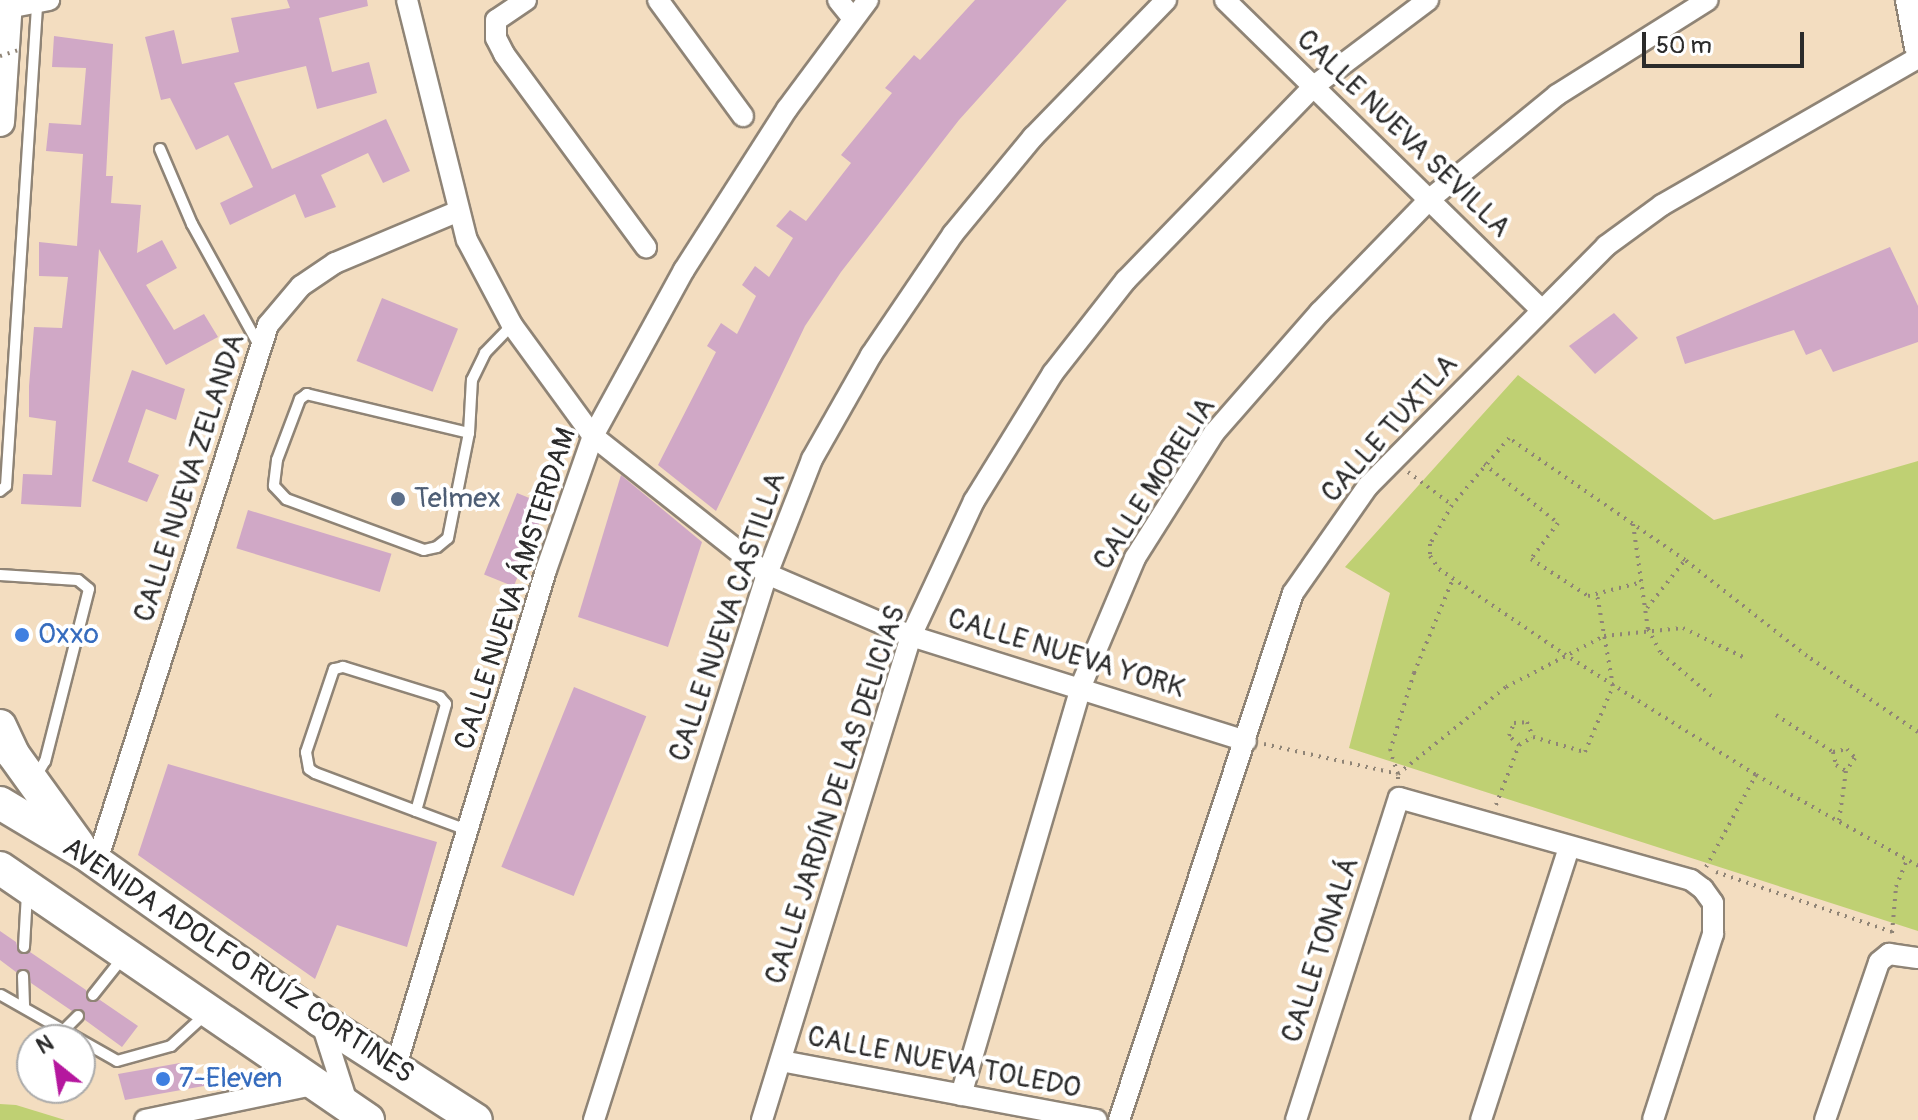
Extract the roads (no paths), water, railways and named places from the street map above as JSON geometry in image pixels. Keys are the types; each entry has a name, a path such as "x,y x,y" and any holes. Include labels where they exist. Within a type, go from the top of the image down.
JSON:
{"main road":[{"path":"0,122 8,4"},
{"path":"0,726 32,781 90,858"},
{"name":"AVENIDA ADOLFO RUÍZ CORTINES","path":"0,803 90,858 320,1020 476,1120"},
{"path":"0,823 169,940 255,975"},
{"name":"AVENIDA ADOLFO RUÍZ CORTINES","path":"0,868 356,1116"}],"street":[{"name":"CALLE NUEVA YORK","path":"407,0 467,240 512,325 593,436 767,574 911,636 1081,686 1246,741"},
{"path":"526,0 496,20 504,54 646,247"},
{"path":"658,0 743,116"},
{"path":"838,0 852,17"},
{"name":"CALLE NUEVA ÁMSTERDAM","path":"395,1069 546,570 593,436 684,270 787,109 852,17 868,0"},
{"name":"CALLE NUEVA CASTILLA","path":"594,1120 767,574 812,459 871,355 953,234 1033,137 1166,0"},
{"name":"CALLE NUEVA SEVILLA","path":"1225,0 1541,309"},
{"name":"CALLE JARDÍN DE LAS DELICIAS","path":"762,1120 911,636 974,501 1053,373 1126,280 1314,86 1428,0"},
{"name":"CALLE MORELIA","path":"961,1095 1081,686 1135,558 1214,433 1320,312 1430,199 1557,95 1708,0"},
{"path":"1909,0 1918,47"},
{"path":"8,4 43,1"},
{"name":"CALLE TUXTLA","path":"1119,1120 1293,593 1368,486 1606,246 1662,205 1918,58"},
{"name":"CALLE NUEVA ZELANDA","path":"90,858 268,325 301,286 335,263 459,211"},
{"name":"CALLE TONALÁ","path":"1296,1120 1399,798 1490,822 1569,848"},
{"path":"1481,1120 1569,848 1700,879 1713,903 1713,934 1653,1120"},
{"path":"1825,1120 1872,975 1889,954 1910,955"},
{"path":"320,1020 356,1116"},
{"name":"CALLE NUEVA TOLEDO","path":"781,1061 1097,1120"},
{"path":"145,1120 312,1085"}],"lane":[{"path":"0,491 6,486 43,1"},
{"path":"160,149 192,224 261,349"},
{"path":"469,433 307,394 300,399 277,460 274,486 286,499 431,550 448,538 469,433 477,364 512,325"},
{"path":"0,575 78,580 89,589 45,761 32,781"},
{"path":"416,811 446,704 440,697 343,667 334,669 306,752 309,769 416,811 467,830"},
{"path":"24,947 27,888"},
{"path":"93,995 124,955"},
{"path":"23,976 24,1007"},
{"path":"1,995 58,1024"},
{"path":"96,1047 117,1061 135,1059 171,1046 208,1012"},
{"path":"70,1024 78,1016"}],"place":[{"name":"Telmex","path":"398,499"},
{"name":"Oxxo","path":"22,635"},
{"name":"7-Eleven","path":"163,1079"}]}
